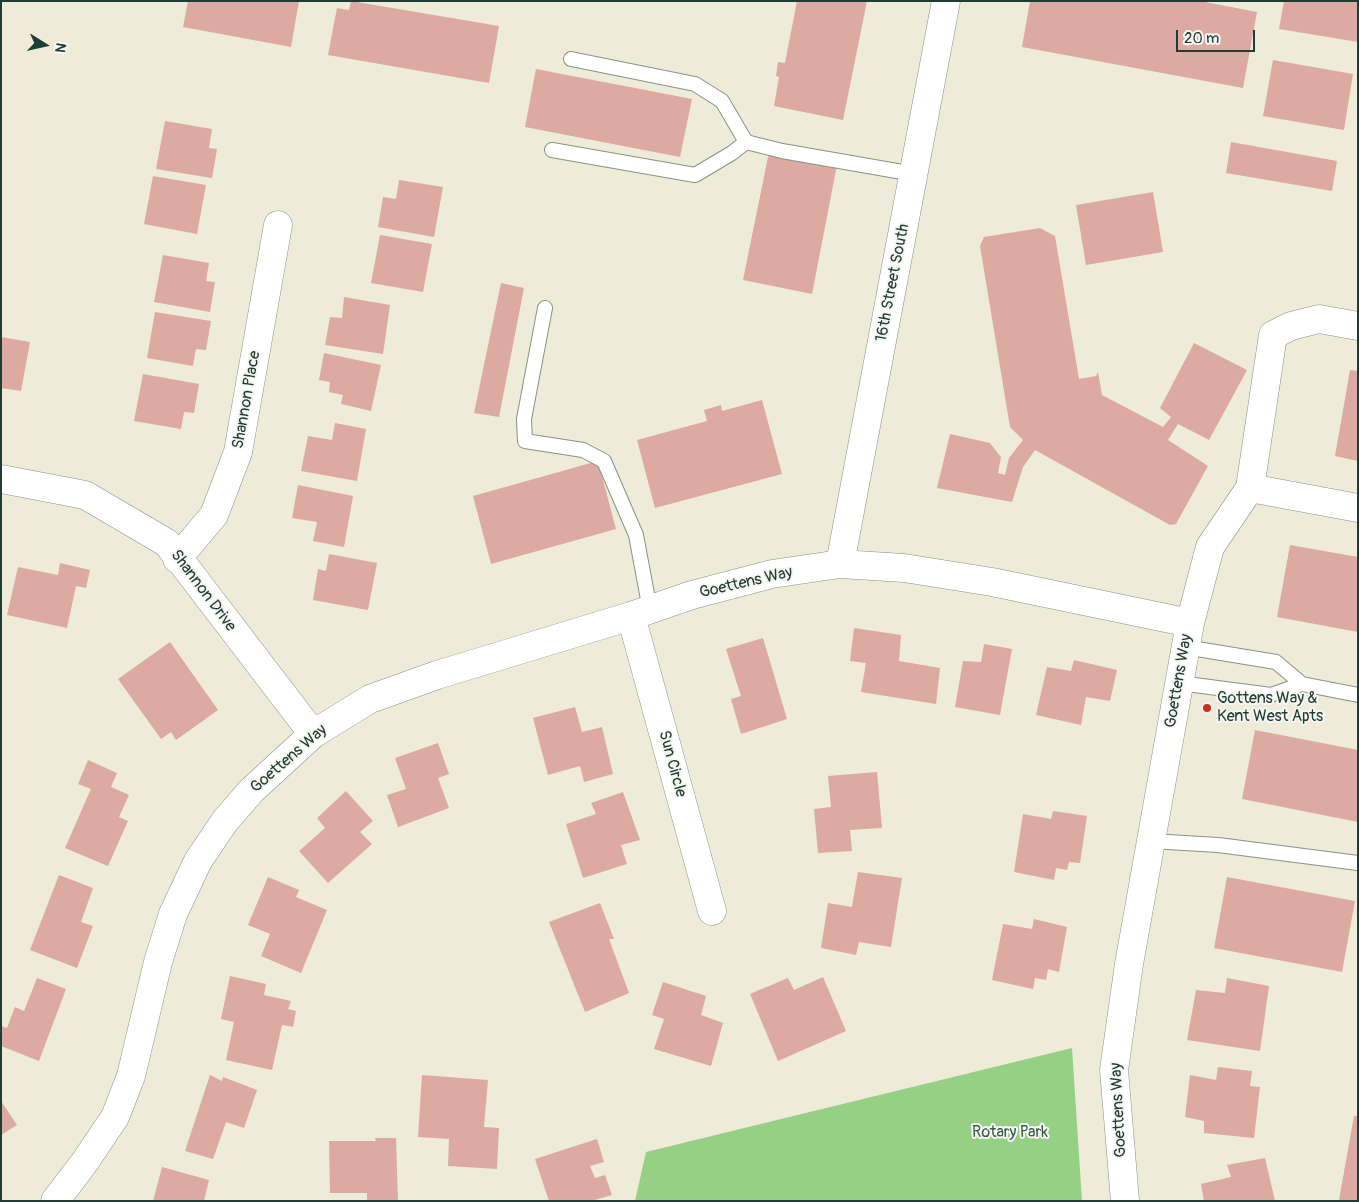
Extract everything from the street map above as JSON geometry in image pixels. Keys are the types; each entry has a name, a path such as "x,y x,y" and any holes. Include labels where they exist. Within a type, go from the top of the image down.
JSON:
{"street":[{"name":"16th Street South","path":"840,564 946,1"},
{"name":"Shannon Place","path":"177,559 214,515 238,452 278,225"},
{"path":"1188,635 1210,546 1250,488 1273,335 1291,326 1319,319 1358,326"},
{"name":"Shannon Drive","path":"1,479 85,495 167,544 313,734"},
{"path":"1250,488 1358,508"},
{"name":"Goettens Way","path":"55,1201 84,1164 115,1118 131,1076 158,962 173,914 198,861 225,821 251,791 313,734 370,699 437,675 640,613 692,595 772,574 840,564 904,568 992,582 1188,635 1129,964 1114,1070 1125,1201"},
{"name":"Sun Circle","path":"640,613 712,911"}],"lane":[{"path":"571,59 695,84 722,101 746,142 782,151 914,174"},
{"path":"552,150 695,174 732,153 746,142"},
{"path":"545,308 524,419 525,441 583,450 604,461 636,535 640,613"},
{"path":"1188,635 1276,662 1302,684 1358,695"},
{"path":"1179,683 1271,695 1302,684"},
{"path":"1151,841 1218,845 1358,863"}],"green space":[{"name":"Rotary Park","path":"1072,1048 1082,1201 635,1201 646,1152"}],"building":[{"path":"188,1 299,1 291,47 183,27"},
{"path":"351,1 499,26 489,83 328,55 337,8 349,10"},
{"path":"797,1 867,1 843,120 774,106 779,77 776,76 778,62 785,63"},
{"path":"1030,1 1200,1 1257,12 1243,88 1022,47"},
{"path":"1284,1 1358,1 1358,42 1279,29"},
{"path":"1273,60 1353,74 1344,130 1263,116"},
{"path":"536,69 692,99 680,157 525,127"},
{"path":"165,121 212,129 209,148 217,149 212,178 156,169"},
{"path":"1231,142 1337,161 1332,191 1226,173"},
{"path":"769,152 837,165 812,294 743,280"},
{"path":"153,176 206,185 197,234 144,224"},
{"path":"399,180 443,187 434,237 378,227 383,197 396,199"},
{"path":"1153,192 1163,252 1086,265 1076,205"},
{"path":"1040,228 1055,236 1079,379 1096,376 1098,372 1102,395 1163,427 1171,417 1160,408 1194,343 1247,370 1209,440 1178,424 1168,440 1208,466 1176,524 1170,525 1035,450 1023,467 1012,502 937,488 950,434 990,443 1001,457 998,473 1005,475 1009,458 1023,440 1010,427 980,246 984,237"},
{"path":"380,235 432,244 423,292 371,283"},
{"path":"163,255 209,263 206,281 215,282 210,312 154,302"},
{"path":"501,283 524,288 499,417 474,413"},
{"path":"344,297 390,305 383,354 325,345 330,317 342,318"},
{"path":"155,312 211,321 206,350 196,349 193,366 147,358"},
{"path":"1,337 30,342 21,391 1,388"},
{"path":"324,353 381,365 371,411 341,404 343,395 329,392 330,382 319,380"},
{"path":"1350,370 1358,371 1358,461 1335,456"},
{"path":"143,374 199,384 194,413 184,412 181,429 134,421"},
{"path":"762,400 782,474 655,508 637,440 707,421 704,410 721,405 722,411"},
{"path":"335,423 366,429 357,481 301,471 308,436 332,440"},
{"path":"598,461 616,529 491,564 473,496"},
{"path":"298,485 353,496 344,547 313,541 317,522 292,518"},
{"path":"1290,545 1358,557 1358,632 1277,617"},
{"path":"329,554 377,563 368,610 313,600 318,569 326,571"},
{"path":"60,563 90,570 86,588 76,586 67,628 7,615 18,567 58,575"},
{"path":"854,628 901,635 899,661 940,668 936,704 861,692 866,663 850,661"},
{"path":"763,638 787,719 741,734 731,699 741,696 726,649"},
{"path":"170,642 218,710 176,740 171,732 161,739 118,679"},
{"path":"984,644 1012,649 1000,715 955,707 963,661 981,662"},
{"path":"1074,660 1117,670 1110,701 1086,697 1081,725 1036,715 1047,667 1071,671"},
{"path":"575,707 582,732 602,727 613,774 584,782 580,766 548,775 533,718"},
{"path":"1255,730 1358,750 1358,822 1242,799"},
{"path":"438,743 449,774 438,778 449,808 398,827 387,795 406,789 395,758"},
{"path":"88,760 117,773 111,787 129,795 119,817 128,821 108,866 65,848 91,789 78,784"},
{"path":"877,772 882,828 850,830 852,851 818,853 814,809 831,807 828,776"},
{"path":"346,791 373,821 360,832 372,844 328,883 299,851 325,828 317,818"},
{"path":"623,792 640,840 621,845 627,864 583,878 566,824 596,814 591,803"},
{"path":"1053,811 1087,816 1080,863 1069,862 1067,870 1056,868 1054,880 1014,872 1023,814 1051,819"},
{"path":"858,872 902,878 891,947 859,942 856,955 821,948 828,903 852,907"},
{"path":"59,875 93,888 81,922 93,926 77,968 30,950"},
{"path":"268,877 299,890 296,897 327,910 301,973 261,956 270,934 248,925"},
{"path":"1227,877 1355,901 1342,972 1214,948"},
{"path":"600,903 614,939 609,939 629,993 585,1012 549,922"},
{"path":"1034,919 1067,927 1059,972 1048,969 1046,980 1035,978 1033,989 992,980 1003,924 1032,929"},
{"path":"230,976 266,984 264,995 291,1001 288,1009 296,1011 293,1027 282,1025 272,1070 226,1060 234,1022 221,1019"},
{"path":"823,977 846,1031 778,1061 750,994 788,978 794,990"},
{"path":"37,978 66,989 39,1061 1,1046 1,1026 7,1028 15,1007 24,1011"},
{"path":"1227,978 1269,986 1260,1051 1187,1040 1196,990 1225,993"},
{"path":"663,982 706,996 701,1015 723,1023 711,1066 654,1049 664,1019 652,1015"},
{"path":"1218,1067 1252,1071 1250,1086 1260,1087 1254,1138 1204,1133 1204,1121 1185,1117 1190,1075 1216,1080"},
{"path":"210,1075 222,1081 223,1077 257,1090 244,1128 226,1122 213,1159 185,1151"},
{"path":"422,1075 488,1080 484,1127 499,1128 497,1169 448,1166 449,1139 418,1137"},
{"path":"1,1101 17,1125 1,1135"},
{"path":"1354,1116 1358,1116 1358,1201 1345,1201 1339,1200"},
{"path":"375,1138 396,1138 398,1201 367,1201 367,1193 330,1193 329,1141 376,1141"},
{"path":"597,1139 604,1162 590,1166 595,1178 605,1175 612,1195 591,1201 549,1201 535,1159"},
{"path":"1265,1158 1275,1201 1204,1201 1201,1184 1231,1177 1227,1165"},
{"path":"162,1167 209,1180 204,1201 153,1201"}],"place":[{"name":"Gottens Way & Kent West Apts","path":"1207,708"}]}
